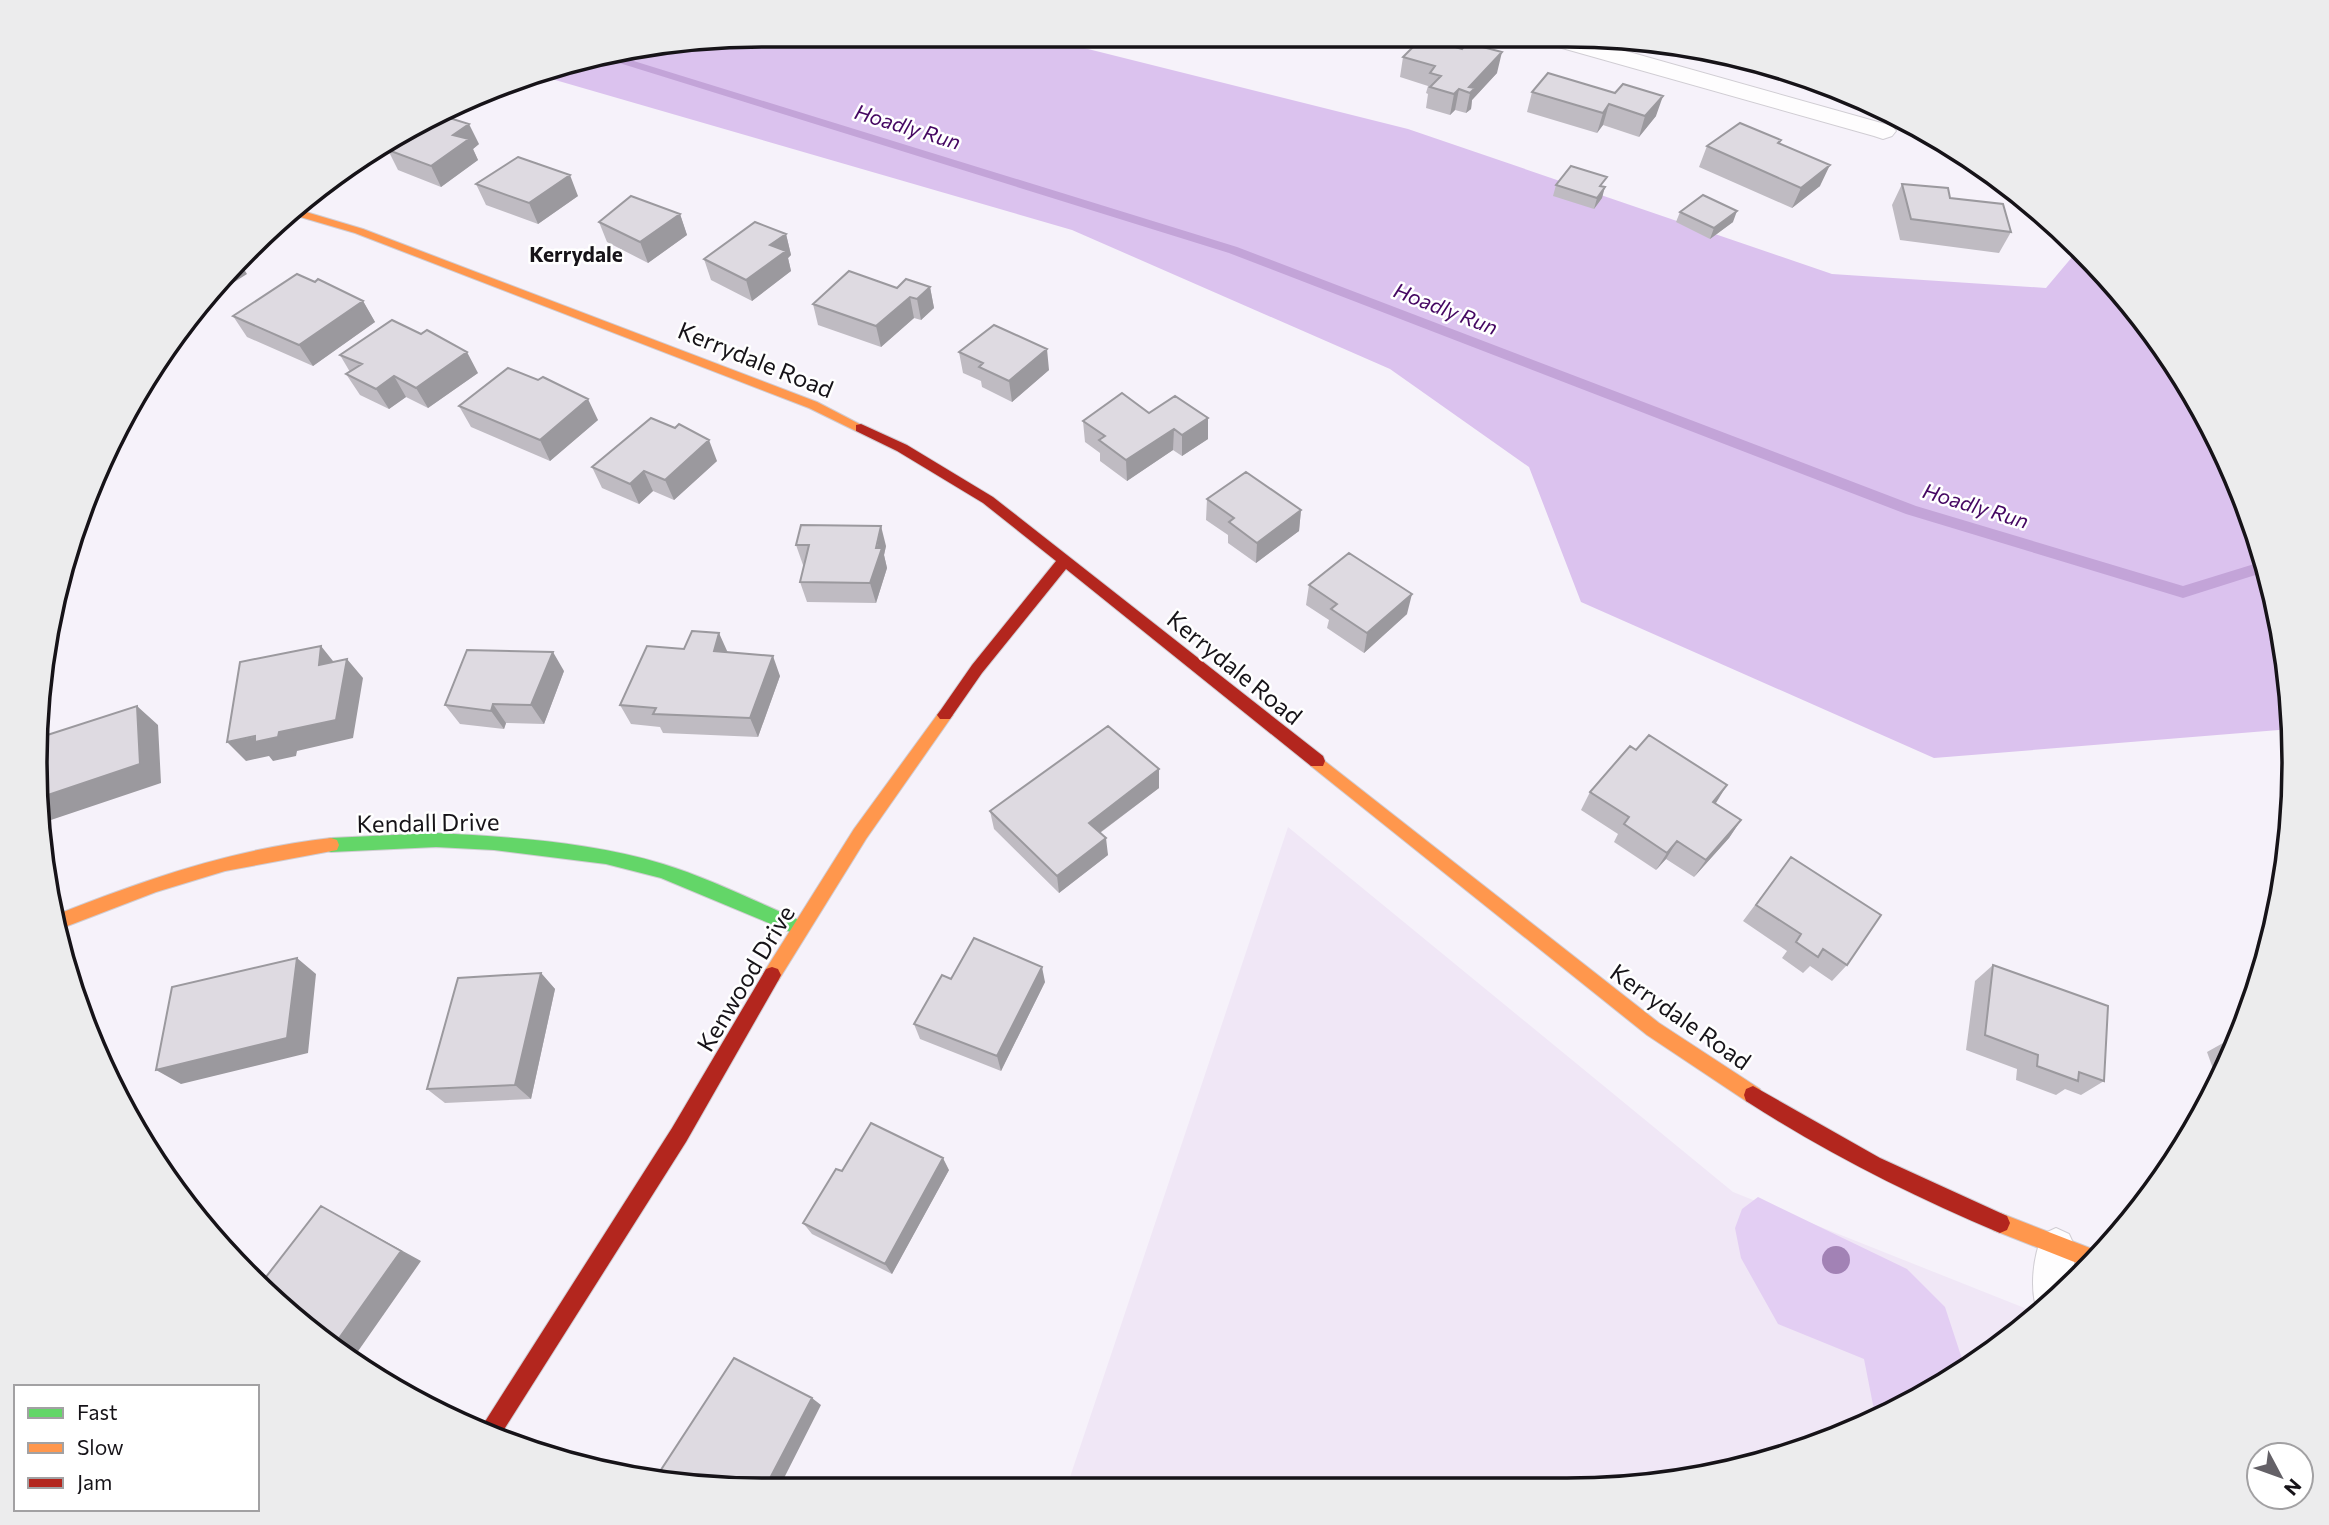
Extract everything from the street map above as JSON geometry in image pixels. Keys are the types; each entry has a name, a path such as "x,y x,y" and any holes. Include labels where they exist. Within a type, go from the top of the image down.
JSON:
{"street":[{"path":"1588,48 1883,131"},
{"name":"Kerrydale Road","path":"304,214 359,231 813,405 902,448 988,500 1653,1029 1794,1121 1929,1193 2083,1256"},
{"name":"Kenwood Drive","path":"494,1425 679,1135 800,928 860,834 977,669 1065,560"},
{"name":"Kendall Drive","path":"65,919 166,881 216,866 281,852 392,841 478,841 560,849 659,870 800,928"}],"lane":[{"path":"2053,1286 2056,1247"}],"shaded area":[{"path":"1080,47 1408,129 1832,274 2046,288 2072,257 2134,327 2161,365 2208,446 2227,489 2244,533 2268,623 2276,669 2281,730 1934,758 1581,602 1529,467 1390,369 1072,230 552,79 623,61 716,49"},
{"path":"1288,827 1733,1192 2027,1309 1964,1357 1883,1404 1796,1440 1706,1464 1660,1472 1566,1478 1070,1478"},
{"path":"1758,1197 1907,1269 1945,1307 1962,1358 1874,1408 1864,1359 1778,1324 1741,1258 1735,1228 1742,1209"}],"building":[{"path":"1413,47 1483,47 1502,52 1469,87 1475,88 1470,93 1459,89 1454,94 1430,87 1441,76 1430,73 1435,66 1403,57"},
{"path":"1548,73 1615,93 1623,84 1663,96 1645,116 1609,104 1603,113 1532,92"},
{"path":"451,119 469,124 453,135 469,139 431,166 392,151"},
{"path":"1740,123 1830,165 1801,188 1707,146"},
{"path":"518,157 570,175 529,203 476,184"},
{"path":"1571,166 1607,177 1600,186 1605,187 1597,198 1556,185"},
{"path":"1902,184 1948,188 1950,198 2003,204 2011,232 1911,219"},
{"path":"1703,195 1737,211 1714,228 1680,212"},
{"path":"631,196 680,214 640,242 599,222"},
{"path":"755,222 786,234 770,245 786,251 746,280 704,259"},
{"path":"849,271 897,288 906,279 930,287 917,299 910,297 876,326 813,304"},
{"path":"297,274 315,282 318,279 363,301 299,345 233,316"},
{"path":"392,320 421,334 427,330 467,352 416,388 394,376 376,389 346,374 362,364 340,355"},
{"path":"994,325 1047,349 1009,381 979,367 983,363 959,352"},
{"path":"508,368 538,380 543,377 588,399 540,440 459,406"},
{"path":"1122,393 1149,413 1175,396 1208,418 1182,435 1174,429 1126,460 1099,440 1105,436 1083,421"},
{"path":"651,418 675,428 679,424 709,440 665,480 644,471 630,484 592,467"},
{"path":"1246,472 1301,510 1257,543 1229,522 1234,518 1207,499"},
{"path":"801,525 881,526 876,548 882,548 870,583 800,582 809,545 796,545"},
{"path":"1349,553 1412,594 1367,633 1331,609 1337,604 1309,585"},
{"path":"692,631 719,633 714,651 773,656 750,718 653,714 656,708 620,705 647,646 684,649"},
{"path":"321,646 319,665 347,659 336,720 279,732 278,737 255,742 255,736 227,742 240,662"},
{"path":"467,650 553,652 531,705 493,704 491,711 445,705"},
{"path":"137,706 140,764 48,795 48,735"},
{"path":"1108,726 1159,769 1089,823 1106,838 1057,876 990,811"},
{"path":"1649,735 1727,785 1713,802 1741,820 1706,860 1677,841 1667,853 1624,824 1629,817 1590,792 1630,746 1636,750"},
{"path":"1791,857 1881,915 1847,965 1823,949 1818,957 1796,942 1801,934 1756,905"},
{"path":"974,938 1042,967 997,1056 914,1024 942,975 951,979"},
{"path":"297,958 287,1038 156,1070 172,987"},
{"path":"1993,965 2108,1006 2104,1081 2079,1072 2078,1081 2037,1066 2038,1055 1985,1035"},
{"path":"541,973 515,1085 427,1089 458,978"},
{"path":"871,1123 943,1158 885,1264 803,1223 836,1169 842,1171"},
{"path":"321,1206 401,1251 339,1338 266,1277"},
{"path":"734,1358 812,1398 770,1478 661,1471"}],"waterway":[{"name":"Hoadly Run","path":"622,61 1233,250 1911,510 2183,592 2255,570"}],"traffic: fast":[{"path":"331,845 436,840 494,843 606,857 663,871 800,928"}],"traffic: slow":[{"path":"304,214 359,231 813,405 861,428"},
{"path":"772,975 860,834 945,715"},
{"path":"1317,761 1653,1029 1753,1095"},
{"path":"65,919 156,885 225,864 295,849 331,845"},
{"path":"2000,1223 2084,1256"}],"traffic: jam":[{"path":"861,428 902,448 988,500 1317,761"},
{"path":"945,715 977,669 1065,560"},
{"path":"494,1425 679,1135 772,975"},
{"path":"1753,1095 1874,1165 2000,1223"}],"district":[{"name":"Kerrydale","path":"576,253"}]}
